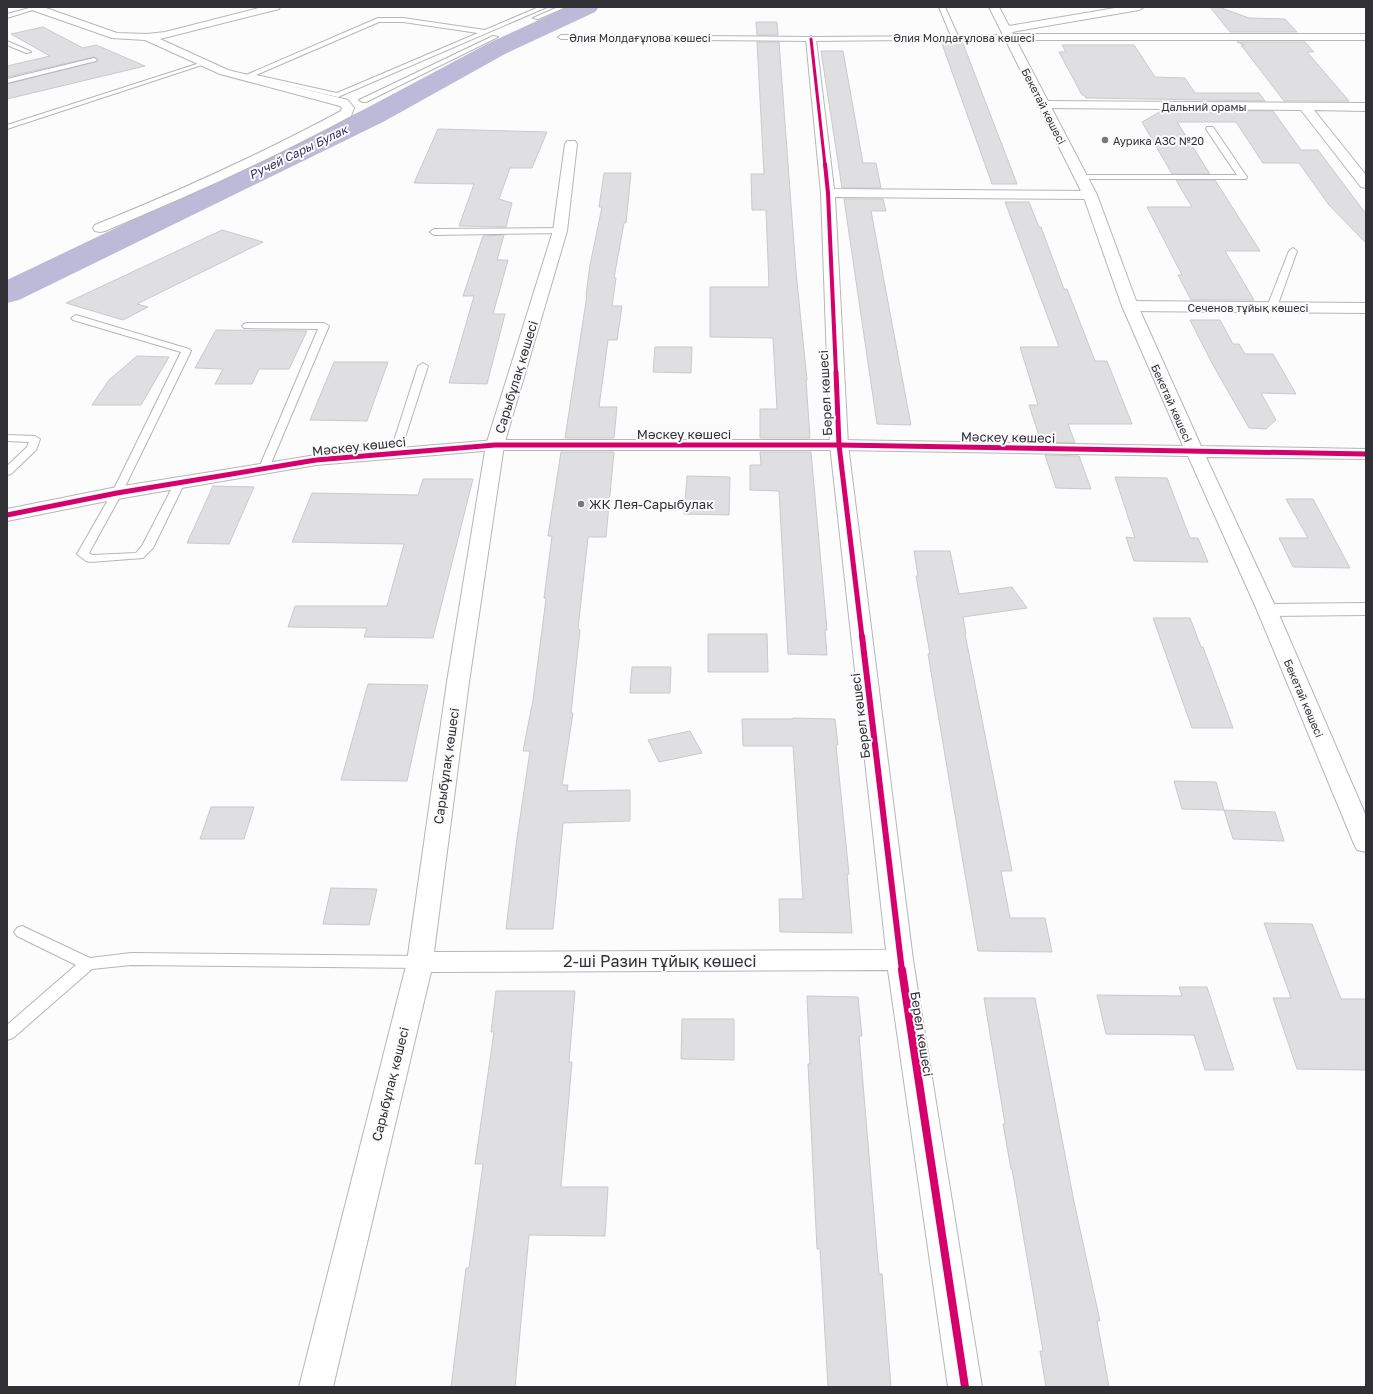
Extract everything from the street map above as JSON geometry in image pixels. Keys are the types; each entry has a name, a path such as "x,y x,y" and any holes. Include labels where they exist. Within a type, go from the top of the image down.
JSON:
{"street":[{"path":"35,8 116,36 147,37 165,35 275,7"},
{"name":"Бекетай көшесі","path":"994,7 1090,195 1130,306 1194,452 1267,610 1366,844"},
{"path":"1007,33 1139,7"},
{"name":"Әлия Молдағұлова көшесі","path":"1007,33 1366,37"},
{"path":"100,228 146,210 347,113 348,108 344,104 224,72 202,64 147,37"},
{"name":"Берел көшесі","path":"811,39 828,193 839,445 900,960 965,1387"},
{"name":"Дальний орамы","path":"1043,105 1366,107"},
{"path":"1304,106 1366,184"},
{"name":"Сарыбұлақ көшесі","path":"316,1387 420,962 458,682 495,444 560,231 571,144"},
{"path":"828,193 1090,195"},
{"name":"Сеченов тұйық көшесі","path":"1130,306 1366,308"},
{"name":"Мәскеу көшесі","path":"7,515 117,493 316,460 495,444 839,445 1366,454"},
{"path":"1267,610 1366,609"},
{"name":"2-ші Разин тұйық көшесі","path":"420,962 900,960"}],"lane":[{"path":"485,32 403,20 378,20 248,75 338,95 544,7"},
{"path":"363,100 510,29 563,7"},
{"path":"942,7 955,37"},
{"path":"7,16 35,8"},
{"path":"481,24 510,29"},
{"name":"Әлия Молдағұлова көшесі","path":"561,37 811,39 955,37 1007,33"},
{"path":"7,43 28,52"},
{"path":"7,81 94,60"},
{"path":"7,127 202,64"},
{"path":"1081,177 1243,177 1210,129"},
{"path":"434,232 560,231"},
{"path":"1272,307 1293,251"},
{"path":"76,318 186,350 117,493 83,554 90,559 138,556 147,548 180,482"},
{"path":"247,326 324,326 264,468"},
{"path":"395,453 423,366"},
{"path":"7,438 35,439 32,448 7,472"},
{"path":"22,932 88,964 131,959 420,962"},
{"path":"7,1034 88,964"}],"building":[{"path":"1210,7 1219,7 1249,18 1285,19 1297,32 1230,32"},
{"path":"756,22 777,22 778,35 757,35"},
{"path":"43,27 83,48 96,45 145,66 7,99 7,84 98,61 98,59 94,57 7,77 7,66 50,56 11,34"},
{"path":"941,41 962,41 1017,184 992,184"},
{"path":"757,42 779,42 796,272 807,380 810,438 760,438 760,409 777,409 773,338 710,337 710,287 769,287 766,210 752,210 751,174 764,174"},
{"path":"1237,42 1305,42 1314,52 1307,52 1349,101 1284,101 1241,45 1245,45"},
{"path":"1062,45 1134,45 1155,77 1185,78 1195,93 1259,93 1265,101 1086,98 1082,95 1059,52 1066,52"},
{"path":"821,51 843,51 863,163 876,163 881,188 842,188"},
{"path":"1163,110 1273,111 1301,150 1318,150 1366,214 1366,243 1329,205 1299,163 1263,163 1236,122 1177,122 1210,174 1172,174 1142,122"},
{"path":"438,129 547,132 532,168 510,168 499,199 512,203 506,227 459,226 474,184 414,183"},
{"path":"604,173 631,173 626,223 624,223 614,278 616,278 612,306 622,306 617,340 608,340 599,407 617,407 614,438 565,438 587,295 590,265 602,207 599,207"},
{"path":"1176,180 1215,180 1260,251 1225,251 1254,300 1191,300 1178,275 1182,275 1147,207 1192,207"},
{"path":"844,199 883,199 886,211 871,211 911,425 877,424"},
{"path":"1005,202 1029,202 1039,227 1041,227 1064,289 1067,289 1095,361 1107,361 1132,424 1068,424 1075,443 1041,442 1029,405 1038,405 1020,347 1059,347"},
{"path":"222,230 263,242 137,304 148,307 123,320 66,303"},
{"path":"504,235 497,260 508,260 493,314 505,314 487,384 449,383 474,296 463,296 483,236"},
{"path":"1190,320 1220,320 1233,344 1239,344 1245,354 1273,354 1296,394 1261,393 1276,420 1266,429 1249,428 1213,365"},
{"path":"216,330 307,331 289,369 259,369 252,384 215,384 223,369 195,368"},
{"path":"655,347 692,347 691,373 653,372"},
{"path":"137,356 169,357 141,405 92,405 109,380"},
{"path":"334,362 388,362 367,421 310,420"},
{"path":"561,452 614,452 606,537 588,537 578,629 580,630 571,713 573,713 562,785 568,785 567,791 630,790 630,821 563,823 553,929 506,929 517,838 530,751 523,751 533,700 546,599 544,598 552,536 548,536"},
{"path":"760,452 811,452 827,630 825,630 827,655 788,654 779,491 750,490 750,465 761,465"},
{"path":"1045,455 1079,456 1091,489 1056,488"},
{"path":"687,476 730,477 729,515 684,514"},
{"path":"1115,477 1167,478 1190,538 1198,538 1208,562 1134,561 1126,537 1135,538"},
{"path":"423,479 473,479 433,638 364,637 367,628 288,627 295,606 387,606 404,544 292,542 312,493 418,495"},
{"path":"213,486 254,487 229,544 187,543"},
{"path":"1286,499 1313,499 1350,568 1293,567 1279,538 1308,538"},
{"path":"914,551 950,551 959,594 1012,587 1027,608 963,617 965,634 1012,871 1001,871 1010,918 1045,918 1052,952 978,951 928,654 930,654 916,576 918,576"},
{"path":"1153,618 1190,618 1201,647 1203,647 1233,728 1192,728"},
{"path":"708,634 767,634 768,672 708,672"},
{"path":"632,667 671,667 670,693 630,693"},
{"path":"368,684 428,685 407,781 341,780"},
{"path":"742,719 835,719 838,745 836,745 849,874 847,874 852,933 780,932 779,899 803,899 793,746 743,746"},
{"path":"690,731 702,753 659,762 648,740"},
{"path":"1174,781 1216,782 1224,810 1182,809"},
{"path":"211,807 254,807 244,839 200,839"},
{"path":"1224,810 1275,812 1284,841 1233,839"},
{"path":"331,888 377,889 369,925 323,924"},
{"path":"1264,923 1312,924 1341,999 1366,999 1366,1070 1297,1069 1273,998 1291,998"},
{"path":"1179,987 1207,987 1234,1070 1205,1070 1194,1035 1106,1034 1097,995 1182,996"},
{"path":"496,991 575,991 569,1062 572,1062 561,1187 608,1187 605,1236 529,1235 515,1387 451,1387 466,1268 469,1268 483,1164 475,1164 494,1032 491,1032"},
{"path":"807,996 858,997 862,1036 859,1036 879,1274 882,1274 891,1387 828,1387 820,1249 817,1249 808,1064 810,1064"},
{"path":"984,998 1035,998 1074,1202 1100,1321 1097,1321 1109,1387 1046,1387 1040,1351 1043,1351 1003,1124 1005,1124"},
{"path":"682,1019 734,1019 734,1060 681,1059"}],"waterway":[{"name":"Ручей Сары Булак","path":"7,293 373,116 496,49 587,7"}],"cycle path":[{"path":"811,39 828,193 839,445 900,960 965,1387"},
{"path":"7,515 117,493 316,460 495,445 839,445 1366,454"}],"place":[{"name":"Аурика АЗС №20","path":"1105,140"},
{"name":"ЖК Лея-Сарыбулак","path":"581,504"}]}
